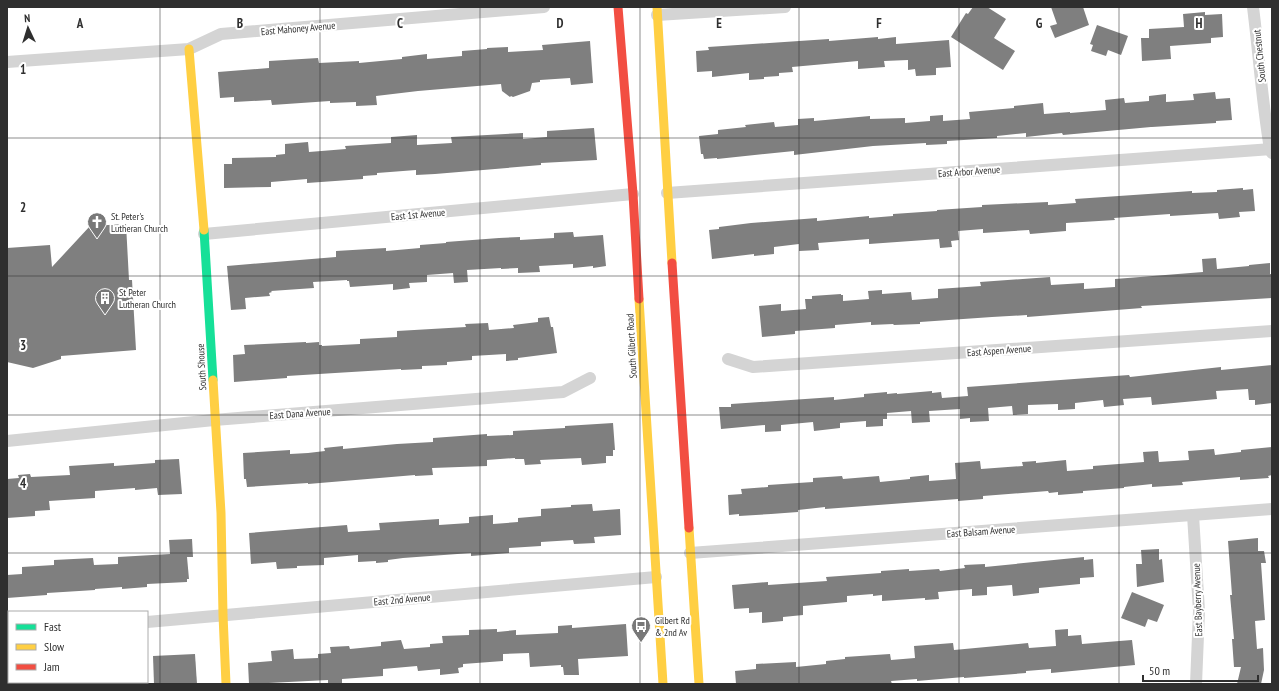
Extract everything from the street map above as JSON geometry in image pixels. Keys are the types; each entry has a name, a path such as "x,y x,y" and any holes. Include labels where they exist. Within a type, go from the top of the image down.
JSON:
{"main road":[{"name":"South Gilbert Road","path":"618,7 633,194 663,684"},
{"path":"657,11 667,193 699,684"},
{"name":"South Shouse","path":"189,48 204,234 214,420 221,513 226,684"}],"street":[{"name":"East Mahoney Avenue","path":"7,62 189,48 222,34 544,7"},
{"path":"657,11 785,7"},
{"name":"South Chestnut","path":"1253,7 1260,62 1264,115 1271,151"},
{"name":"East Arbor Avenue","path":"667,193 1271,151"},
{"name":"East 1st Avenue","path":"204,234 633,194"},
{"name":"East Aspen Avenue","path":"728,359 753,367 1272,331"},
{"name":"East Dana Avenue","path":"7,441 214,420 563,392 590,378"},
{"name":"East Balsam Avenue","path":"690,553 1272,509"},
{"name":"East Bayberry Avenue","path":"1193,515 1199,611 1196,684"},
{"name":"East 2nd Avenue","path":"148,622 656,577"}],"building":[{"path":"973,7 987,7 1006,19 994,38 1015,51 1003,70 951,37 966,13 968,14"},
{"path":"1051,7 1083,7 1089,25 1055,38 1050,26 1057,24"},
{"path":"1205,12 1205,15 1222,14 1223,37 1211,38 1211,43 1170,46 1171,59 1142,61 1141,38 1149,38 1149,29 1184,27 1183,14"},
{"path":"1097,25 1128,36 1121,55 1108,50 1106,56 1091,51 1093,45 1090,44"},
{"path":"878,37 878,39 896,37 896,44 949,40 951,67 936,68 936,75 916,76 915,69 908,70 908,60 884,61 885,67 858,69 858,61 792,67 793,72 779,73 779,76 764,77 764,79 749,80 749,73 712,77 712,71 697,72 696,51 709,50 708,47"},
{"path":"590,41 593,83 571,85 570,78 540,80 540,82 532,83 530,91 513,97 510,97 502,91 501,84 376,96 377,105 356,106 356,102 330,103 330,101 272,105 271,100 234,102 234,97 220,98 218,72 269,68 269,61 318,58 319,63 359,61 359,63 402,59 402,57 427,54 427,59 462,56 462,51 487,48 508,47 508,52 543,50 542,45"},
{"path":"1215,92 1216,99 1230,98 1232,120 1216,121 1216,123 1063,135 1062,133 1026,137 1026,133 997,136 997,138 947,141 947,144 926,145 926,143 873,146 794,155 794,151 717,159 704,159 703,154 701,154 699,136 718,134 718,130 746,127 745,125 774,122 775,127 798,125 798,119 814,118 814,121 870,116 870,119 905,118 905,123 930,121 930,116 943,115 943,121 970,119 969,112 1014,108 1014,106 1043,103 1044,114 1106,110 1105,100 1124,98 1125,103 1149,101 1149,96 1166,94 1166,102 1194,100 1193,94"},
{"path":"594,128 597,160 541,163 541,165 435,174 416,175 416,170 377,173 377,175 363,176 363,179 307,183 307,179 271,182 271,187 224,188 224,164 232,164 232,158 276,157 276,155 285,154 285,144 308,142 309,152 346,149 345,146 391,143 391,137 417,135 417,145 452,143 451,137 523,133 523,139 547,137 547,131"},
{"path":"1243,188 1243,190 1253,189 1255,211 1239,212 1240,217 1219,219 1218,213 1170,216 1170,214 1114,218 1115,220 1066,223 1066,231 1030,234 1029,230 983,233 983,229 958,231 959,240 951,241 952,247 940,248 939,239 869,244 869,239 818,243 819,250 799,251 799,244 774,247 774,254 754,256 754,254 712,259 709,230 719,229 719,227 817,218 817,221 869,216 869,218 893,216 893,214 982,207 982,205 1048,202 1048,205 1076,203 1075,199 1192,191 1192,193 1217,192 1217,190"},
{"path":"126,224 129,280 132,280 136,350 61,356 61,359 33,368 7,362 7,248 50,245 52,267 90,226"},
{"path":"573,232 574,237 603,235 606,266 593,268 593,266 573,268 573,264 539,266 540,272 518,273 518,268 467,270 468,282 454,283 453,273 427,275 427,282 409,283 410,288 393,290 393,284 350,287 349,281 347,280 313,282 314,288 271,291 272,292 269,293 270,296 245,298 246,309 231,310 227,266 336,257 336,251 386,248 386,251 420,248 420,245 446,242 499,238 520,237 520,240 554,238 554,233"},
{"path":"1216,258 1217,269 1270,263 1270,274 1272,274 1272,298 1141,306 1142,308 1027,317 1027,315 920,322 920,324 871,325 871,322 835,325 835,328 795,331 795,334 762,337 759,306 781,304 781,311 806,309 805,299 812,299 812,296 841,294 843,295 843,301 869,299 868,291 882,290 882,294 911,292 912,300 938,298 938,289 981,286 980,282 1050,277 1051,285 1084,283 1084,289 1115,287 1115,279 1203,272 1202,259"},
{"path":"549,317 551,327 553,327 557,353 506,361 506,354 472,356 472,360 447,362 447,365 422,366 422,369 287,376 287,378 234,382 233,355 245,354 244,345 306,342 319,342 319,345 322,346 360,344 360,339 397,337 397,331 466,327 465,324 488,323 489,330 514,328 513,325 538,322 538,318"},
{"path":"1272,365 1272,403 1255,405 1255,400 1249,400 1248,389 1216,391 1217,399 1152,405 1151,397 1123,399 1124,405 1104,407 1103,400 1075,403 1075,409 1058,410 1058,404 1028,405 1028,414 1013,415 1012,406 988,408 989,421 970,422 970,418 960,419 960,409 929,411 930,422 912,423 911,411 887,413 887,419 883,419 883,426 866,427 866,421 840,423 840,428 814,431 813,422 781,425 781,431 765,432 765,425 721,429 719,407 731,407 731,404 834,397 834,400 864,397 864,394 887,392 887,394 897,394 932,391 932,393 941,392 942,398 968,396 967,387 1129,375 1130,377 1221,367 1221,370"},
{"path":"613,423 615,450 613,450 613,456 606,456 606,463 582,465 581,458 540,460 541,464 525,465 524,459 515,458 487,460 487,466 432,468 433,475 247,487 246,479 244,479 243,453 290,450 290,454 308,453 325,451 324,448 343,446 343,449 433,442 433,438 487,434 487,436 513,435 513,431"},
{"path":"1272,447 1272,475 1268,476 1269,478 1240,480 1240,477 1182,482 1183,485 1152,487 1152,484 1058,495 1058,492 1049,493 1048,491 983,496 983,499 958,501 958,499 825,509 825,507 798,510 798,512 739,516 739,514 729,515 728,495 742,494 741,489 768,487 768,485 813,482 813,478 842,476 843,479 879,476 880,482 910,479 910,477 929,475 929,481 956,479 955,463 980,461 981,469 1023,466 1022,462 1036,461 1036,463 1066,460 1067,471 1093,469 1093,466 1144,462 1143,452 1158,451 1159,462 1189,460 1188,451 1214,449 1215,455 1241,452 1241,450"},
{"path":"179,459 182,494 158,495 157,488 95,491 95,498 49,501 50,510 35,511 35,516 7,518 7,479 19,478 18,475 30,474 31,477 70,475 69,466 114,463 114,466 155,463 155,460"},
{"path":"592,504 593,511 620,509 621,535 594,537 595,543 574,544 573,540 541,542 541,546 509,548 509,553 471,556 471,553 403,558 388,560 388,562 376,563 376,561 358,562 358,555 324,558 324,565 297,566 297,568 277,569 276,562 251,564 249,533 347,525 348,532 380,530 379,523 439,519 439,525 469,523 469,517 493,515 493,524 518,522 518,518 541,516 541,509"},
{"path":"1258,538 1258,551 1264,551 1266,563 1261,563 1265,620 1255,621 1257,649 1263,648 1264,670 1261,684 1237,684 1241,667 1234,667 1232,639 1234,639 1230,595 1232,595 1228,541"},
{"path":"192,539 193,557 187,557 189,579 187,579 187,582 147,584 147,587 95,589 7,598 7,575 22,574 22,567 54,565 54,560 93,558 94,565 118,564 118,557 170,554 169,540"},
{"path":"1159,549 1159,560 1162,559 1164,582 1137,587 1136,564 1142,564 1141,550"},
{"path":"1084,557 1084,560 1093,559 1094,577 1080,578 1080,584 1039,588 1039,593 1013,596 1012,585 987,587 987,595 972,596 972,589 938,592 939,599 925,600 925,598 882,601 882,595 873,596 873,594 847,596 847,602 803,606 803,615 783,617 783,621 762,623 762,612 749,613 749,608 734,609 732,585 768,582 768,585 827,581 826,577 881,573 881,571 939,569 940,571 965,568 964,565 985,564 985,567"},
{"path":"1132,592 1164,605 1157,622 1148,619 1145,627 1121,618"},
{"path":"626,624 628,656 578,659 579,675 564,675 563,667 561,667 561,665 530,667 529,653 503,654 503,661 463,664 463,667 458,668 459,673 440,675 440,669 418,671 417,666 383,669 383,676 342,679 342,684 328,684 328,680 249,684 248,663 272,661 271,651 293,649 294,659 318,658 318,654 331,653 330,647 349,646 350,649 381,646 381,642 401,640 404,649 430,647 430,644 443,643 442,636 469,635 469,630 497,629 497,632 516,630 516,635 558,633 558,626 572,625 572,628"},
{"path":"1068,629 1068,636 1081,635 1082,644 1132,640 1135,665 1051,673 1051,669 1026,671 1026,673 964,678 891,681 892,684 736,684 735,671 756,669 756,664 796,662 796,667 826,664 826,661 845,659 845,657 890,654 891,660 915,658 914,646 953,643 954,650 1028,643 1029,648 1056,646 1055,630"},
{"path":"195,654 197,684 154,684 153,656"}],"traffic: fast":[{"path":"204,230 213,380"}],"traffic: slow":[{"path":"657,7 672,263"},
{"path":"189,49 204,230"},
{"path":"639,299 663,684"},
{"path":"213,380 221,513 226,684"},
{"path":"689,528 699,684"}],"traffic: jam":[{"path":"618,7 633,194 639,299"},
{"path":"672,263 689,528"}],"place":[{"name":"St. Peter's Lutheran Church","path":"97,239"},
{"name":"St Peter Lutheran Church","path":"105,315"},
{"name":"Gilbert Rd & 2nd Av","path":"641,643"}]}
